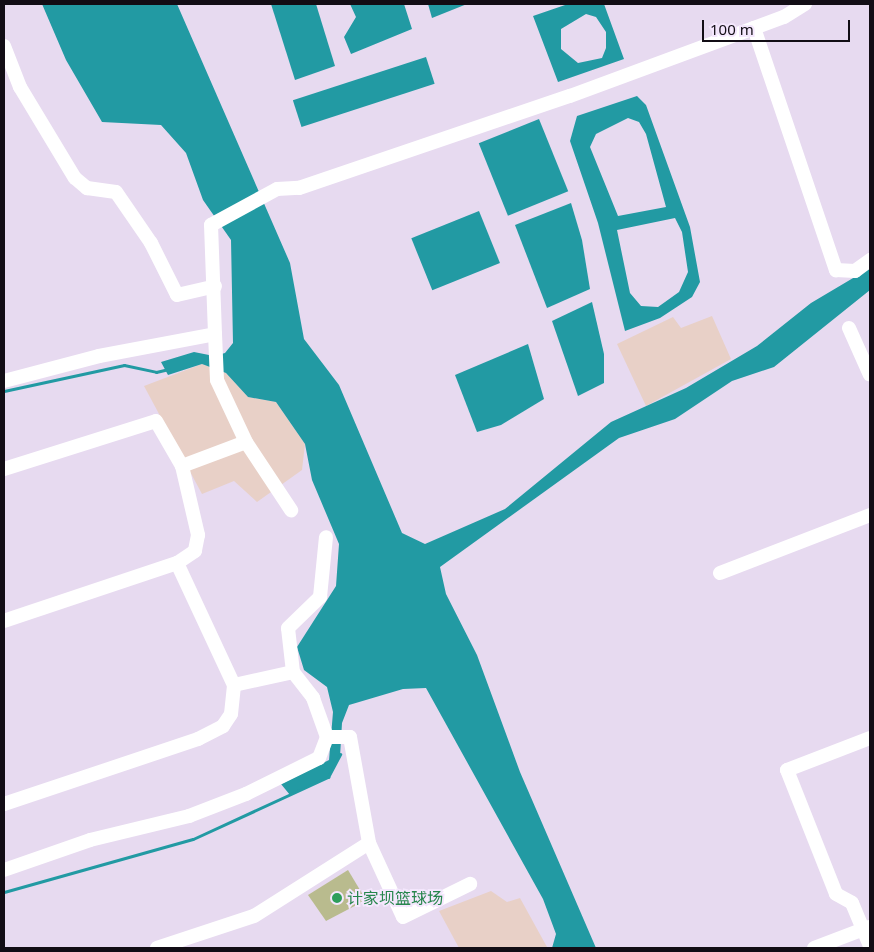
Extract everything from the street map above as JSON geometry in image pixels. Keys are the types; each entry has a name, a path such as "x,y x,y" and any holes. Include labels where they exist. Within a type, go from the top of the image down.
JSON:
{"street":[{"path":"291,510 246,442 216,380 215,286 211,225 277,189 299,188 754,28 805,4"},
{"path":"754,28 836,270 854,271 870,260"},
{"path":"4,46 20,87 75,178 87,188 116,192 151,243 177,294 215,286"},
{"path":"849,328 870,375"},
{"path":"4,381 99,356 216,334"},
{"path":"4,469 156,421 182,466 198,535 195,552 177,563 4,621"},
{"path":"182,466 246,442"},
{"path":"720,573 870,515"},
{"path":"4,870 90,840 189,816 246,794 319,758 327,737 314,698 293,672 288,628 320,597 326,537"},
{"path":"4,804 198,739 223,726 231,714 234,685 177,563"},
{"path":"234,685 293,672"},
{"path":"327,737 350,737 369,843 403,917 470,884"},
{"path":"870,738 787,770 836,894 852,903 866,927 870,946"},
{"path":"157,948 254,916 369,843"},
{"path":"814,948 866,927"}],"shaded area":[{"path":"712,316 731,359 646,406 617,344 673,317 681,328"},
{"path":"202,364 226,373 248,397 276,402 305,444 302,470 257,502 234,481 202,494 144,386"},
{"path":"491,891 507,902 520,898 547,947 459,948 439,911"}],"green space":[{"name":"计家坝篮球场","path":"348,870 366,900 326,921 308,895"}],"water":[{"path":"42,4 177,4 290,263 304,339 339,385 402,533 425,544 505,509 611,422 686,388 757,346 811,303 870,268 870,290 774,367 732,381 675,419 619,438 440,567 446,594 477,655 520,772 596,948 552,948 556,934 543,899 426,688 403,689 349,705 342,723 340,757 328,777 290,795 281,784 329,760 333,712 327,687 304,670 297,647 336,586 339,544 312,480 305,444 276,402 248,397 226,373 202,364 168,375 161,362 194,352 214,356 225,353 233,343 231,240 203,200 186,153 161,125 102,122 66,60"},
{"path":"271,4 316,4 335,66 295,80"},
{"path":"350,4 404,4 412,29 351,54 344,37 356,17"},
{"path":"428,4 467,4 432,18"},
{"path":"568,4 604,4 624,59 558,82 533,16","holes":["586,14 596,17 606,32 606,48 602,58 578,63 561,49 561,29"]},
{"path":"426,57 435,84 302,127 293,100"},
{"path":"637,96 646,105 690,227 700,282 692,297 660,318 625,331 598,223 570,141 577,116","holes":["628,118 639,122 646,134 666,207 618,216 590,147 596,134","675,218 682,232 688,272 679,292 658,307 641,306 630,293 617,230"]},
{"path":"539,119 568,191 508,216 479,143"},
{"path":"571,203 582,240 590,289 547,308 515,225"},
{"path":"479,211 500,263 432,290 411,238"},
{"path":"592,302 604,354 604,383 578,396 552,321"},
{"path":"528,344 544,399 501,425 477,432 455,375"}],"waterway":[{"path":"4,391 124,365 156,372 169,369"},
{"path":"4,892 193,839 328,777 340,754"}],"place":[{"name":"计家坝篮球场","path":"337,898"}]}
